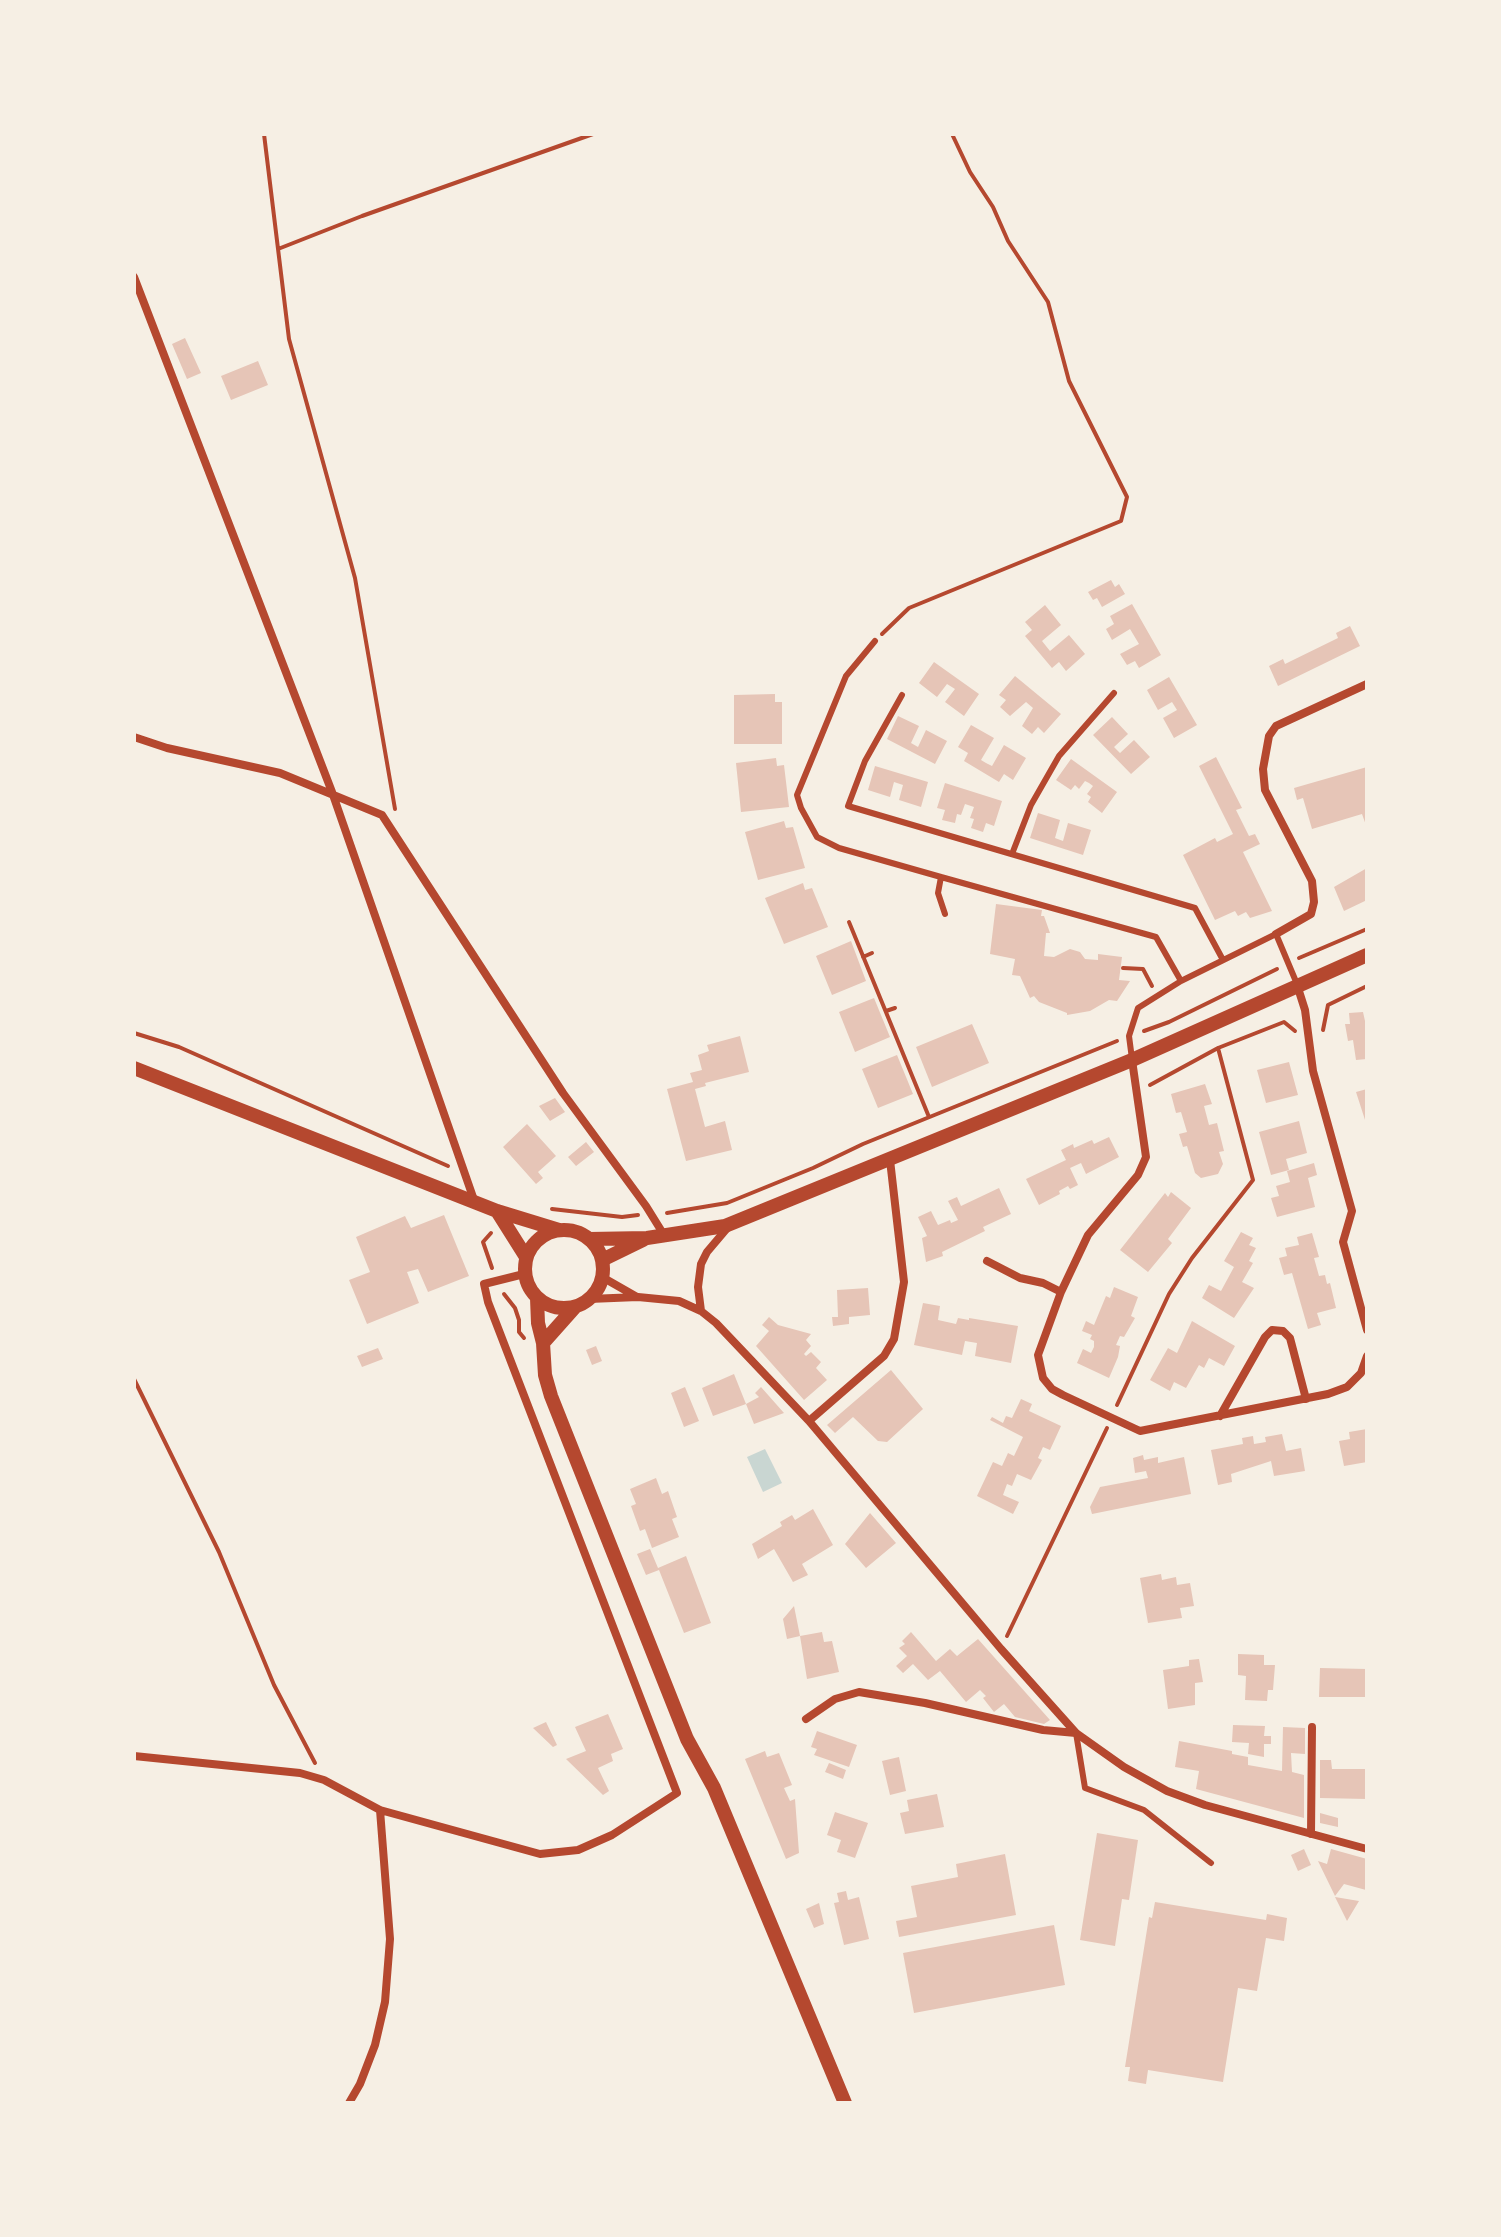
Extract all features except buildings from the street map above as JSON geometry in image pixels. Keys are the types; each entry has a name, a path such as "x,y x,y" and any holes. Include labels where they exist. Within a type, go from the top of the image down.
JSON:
{"street":[{"path":"134,277 332,792 474,1200"},
{"path":"1276,934 1311,914 1314,902 1312,881 1265,790 1263,769 1269,736 1276,726 1367,684"},
{"path":"134,737 280,773 382,815 563,1093 664,1236"},
{"path":"589,1239 647,1238 731,1224 1132,1060 1367,955"},
{"path":"1298,988 1305,1010 1313,1071 1352,1211 1343,1242 1367,1330"},
{"path":"1132,1060 1145,1147 1143,1166 1088,1235 1061,1292 1038,1355 1043,1378 1052,1389 1140,1431 1306,1399 1347,1387 1361,1373 1367,1356"},
{"path":"134,1068 497,1211 559,1230 575,1231 589,1239 602,1260 602,1277 589,1299"},
{"path":"809,1421 884,1356 894,1339 904,1282 890,1160"},
{"path":"497,1211 526,1257"},
{"path":"701,1311 698,1287 701,1264 731,1224"},
{"path":"559,1230 539,1239 526,1257 524,1274 537,1298 552,1307 575,1307"},
{"path":"602,1260 647,1238"},
{"path":"987,1261 1020,1278 1043,1283 1061,1292"},
{"path":"134,1756 300,1773 324,1780 380,1810 523,1850 554,1854 578,1850 612,1835 677,1793 488,1302 484,1284 524,1274"},
{"path":"602,1277 638,1297"},
{"path":"543,1343 575,1307 589,1299 638,1297 679,1301 701,1311 809,1421 1076,1733 1124,1767 1167,1791 1205,1805 1367,1849"},
{"path":"537,1298 545,1375 551,1396 687,1739 714,1788 845,2103"},
{"path":"1220,1416 1272,1330 1283,1331 1290,1338 1306,1399"},
{"path":"806,1719 835,1699 859,1692 925,1703 1043,1730 1076,1733"},
{"path":"1311,1834 1312,1727"},
{"path":"349,2103 375,2045 385,2002 390,1939 380,1810"}],"lane":[{"path":"875,641 846,676 797,795 817,837 839,848 1156,937 1181,981"},
{"path":"1012,854 1031,805 1059,756 1114,693"},
{"path":"902,695 865,761 848,806 1195,908 1223,960"},
{"path":"941,877 938,893 945,914"},
{"path":"1132,1060 1129,1036 1138,1008 1181,981 1276,934 1290,962 1298,988"},
{"path":"1076,1733 1085,1788 1144,1810 1211,1863"}],"path":[{"path":"264,134 289,339 355,578 397,817"},
{"path":"278,249 593,134"},
{"path":"875,641 909,608 1121,521 1127,497 1069,381 1048,302 1008,241 993,207 970,172 952,134"},
{"path":"849,922 929,1117"},
{"path":"543,1208 622,1217 727,1203 929,1117 1169,1022 1290,962 1367,929"},
{"path":"863,957 872,953"},
{"path":"1137,1092 1218,1048 1284,1022 1296,1032 1323,1031 1328,1005 1367,986"},
{"path":"886,1011 895,1008"},
{"path":"1001,1649 1169,1294 1192,1258 1253,1180 1218,1048"},
{"path":"134,1379 219,1552 274,1685 324,1780"}],"shaded area":[{"path":"765,1449 782,1483 763,1492 747,1457"}]}
